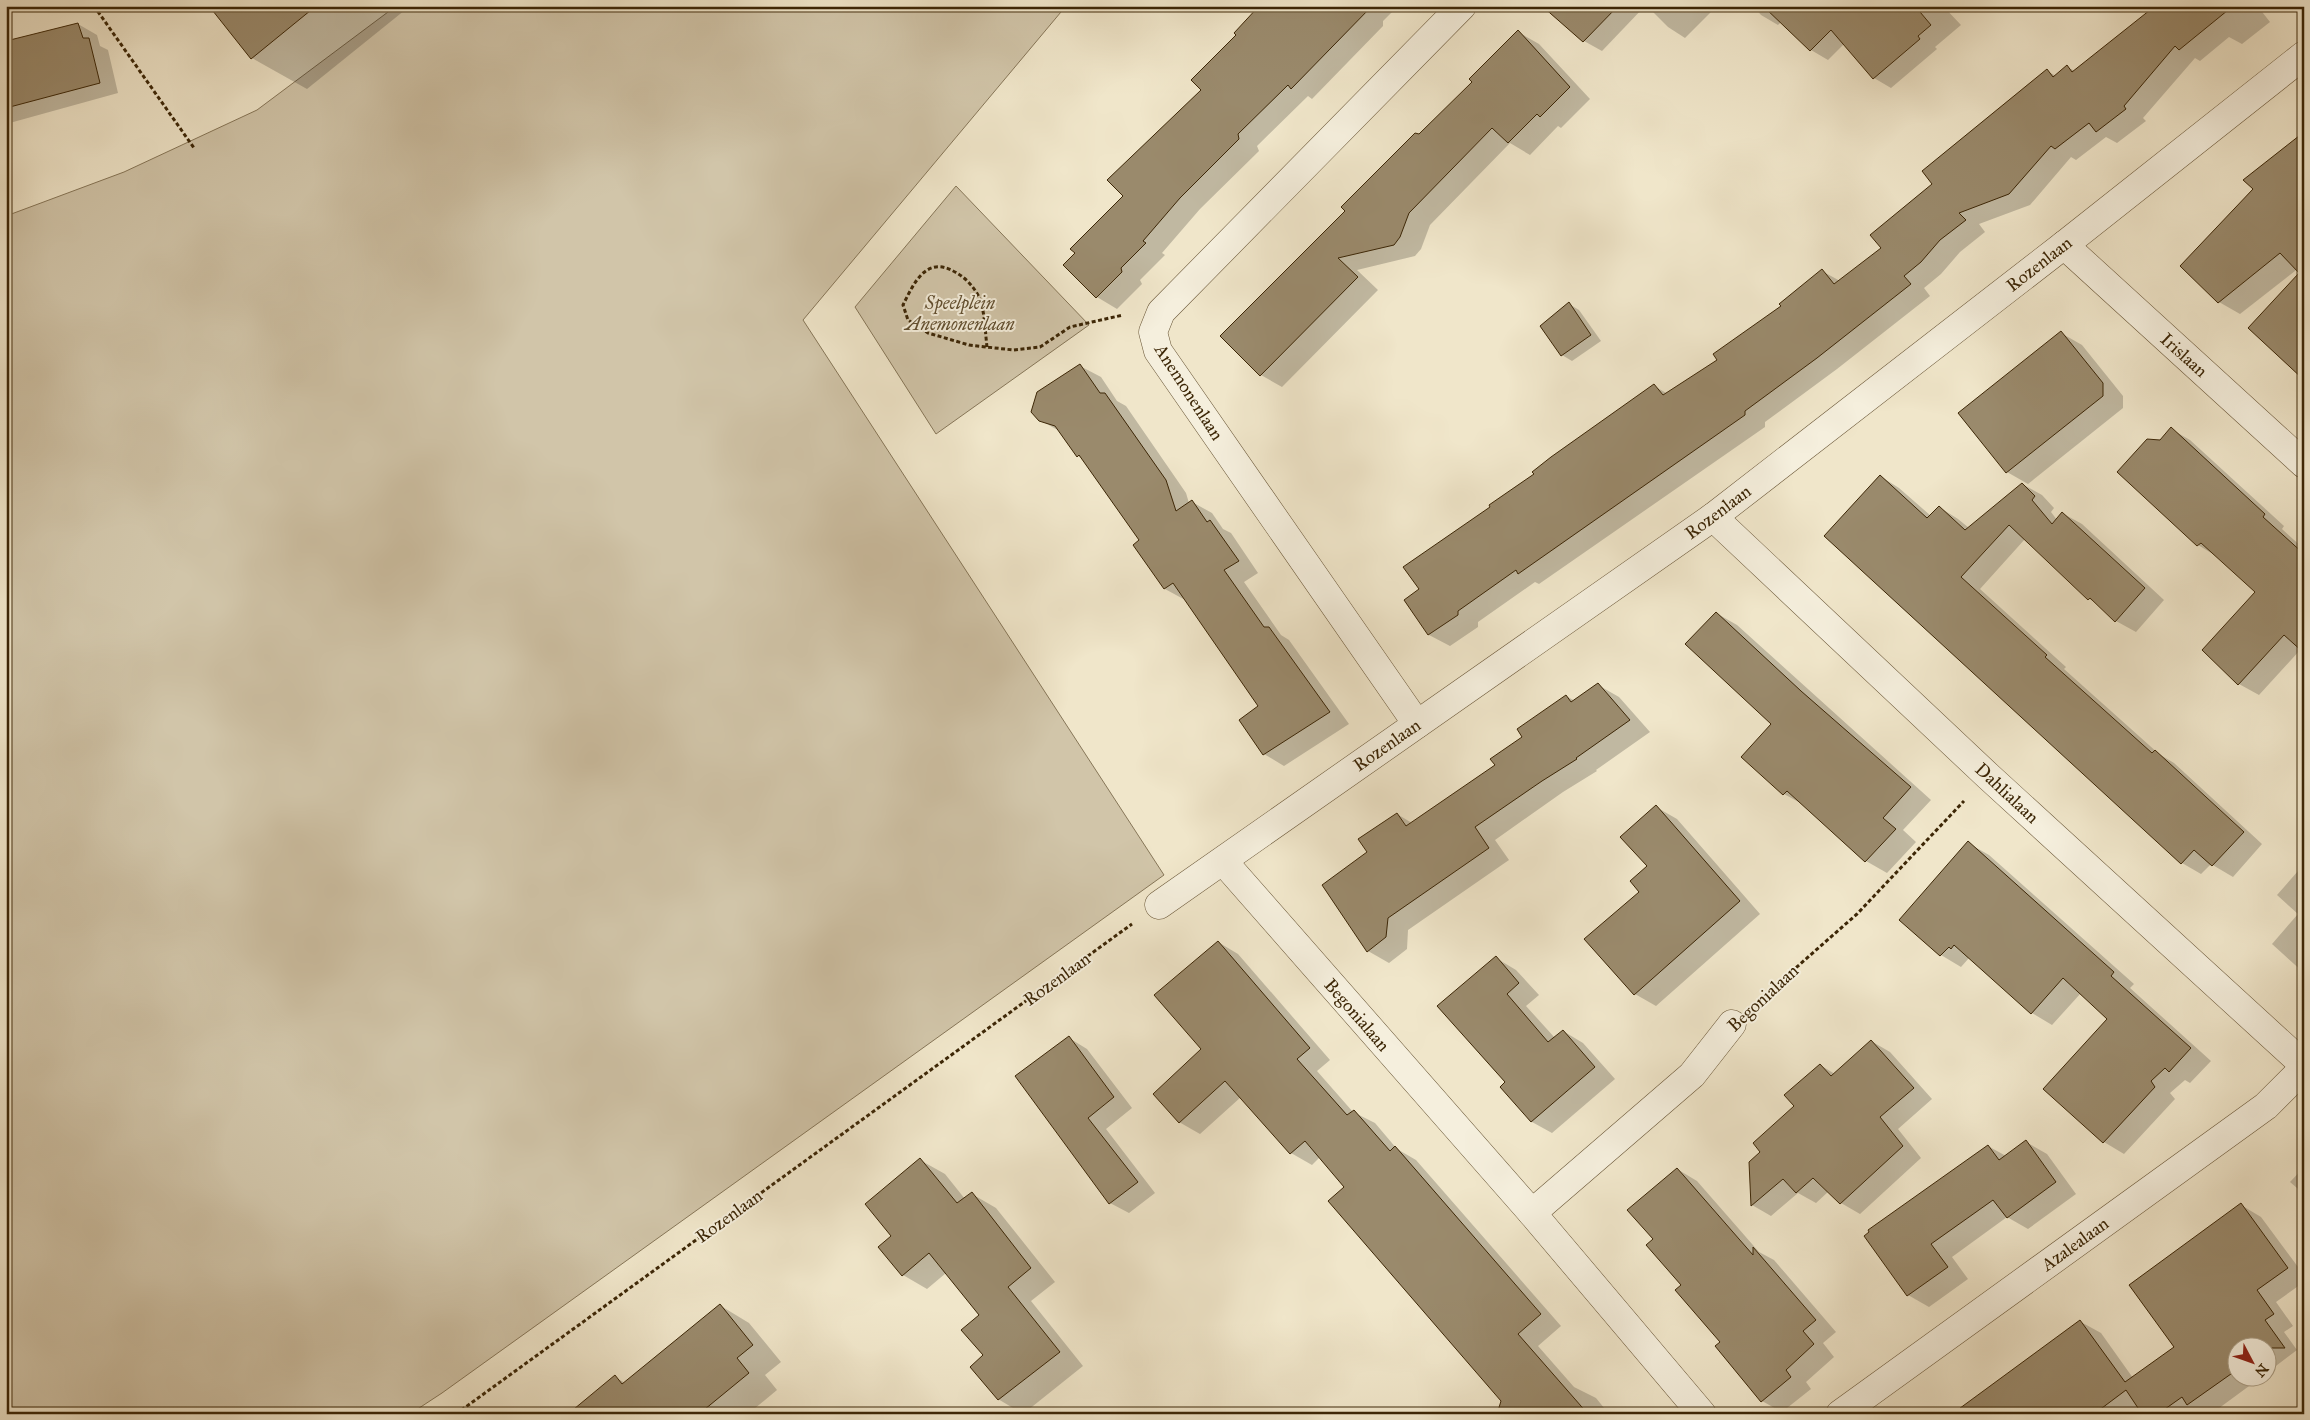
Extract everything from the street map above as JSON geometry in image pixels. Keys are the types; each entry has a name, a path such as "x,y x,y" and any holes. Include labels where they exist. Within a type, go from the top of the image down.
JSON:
{"street":[{"path":"1160,312 1462,6"},
{"name":"Rozenlaan","path":"1159,905 1713,517 2064,245 2304,55"},
{"name":"Irislaan","path":"2064,245 2304,464"},
{"name":"Anemonenlaan","path":"1160,312 1153,332 1158,350 1416,724"},
{"name":"Dahlialaan","path":"1713,517 1988,776 2304,1066"},
{"name":"Begonialaan","path":"1223,861 1532,1213 1702,1414"},
{"name":"Begonialaan","path":"1532,1213 1692,1075 1732,1024"},
{"name":"Azalealaan","path":"1840,1414 2266,1106 2304,1066"}],"path":[{"path":"94,6 194,148"},
{"path":"987,347 979,297 965,277 946,266 930,268 915,280 902,305 908,320 928,333 969,345 1013,350 1040,347 1070,327 1128,314 1160,312"},
{"name":"Begonialaan","path":"1732,1024 1857,914 1988,776"},
{"name":"Rozenlaan","path":"456,1414 1159,905"}],"green space":[{"path":"396,6 1066,6 803,320 1164,875 442,1393 410,1414 6,1414 6,216 124,172 257,110"},
{"name":"Speelplein Anemonenlaan","path":"956,186 1089,325 936,434 855,307"}],"building":[{"path":"209,6 316,6 251,59"},
{"path":"1259,6 1372,6 1291,89 1288,85 1238,134 1239,139 1180,198 1143,241 1146,243 1121,268 1122,272 1096,298 1063,265 1075,253 1070,249 1123,196 1107,180 1201,90 1191,80 1236,35 1234,33"},
{"path":"1542,6 1618,6 1583,42"},
{"path":"1763,6 1915,6 1931,25 1918,36 1920,39 1873,79 1831,30 1810,51"},
{"path":"2155,6 2233,6 2179,50 2175,46 2124,106 2126,109 2096,132 2089,123 2055,149 2051,146 2009,194 1959,213 1966,220 1940,240 1921,262 1904,276 1911,284 1817,358 1745,411 1745,415 1518,574 1516,570 1458,611 1458,615 1428,635 1404,600 1419,589 1403,567 1490,507 1489,505 1534,474 1532,472 1551,457 1654,384 1663,395 1717,360 1713,354 1781,306 1779,304 1822,269 1834,284 1881,248 1870,235 1932,184 1922,171 2047,69 2053,77 2067,65 2072,72"},
{"path":"78,23 83,38 89,38 100,83 6,108 6,41"},
{"path":"1518,30 1570,87 1540,117 1537,114 1508,143 1492,128 1409,213 1400,237 1394,245 1338,258 1358,277 1260,376 1220,336 1345,211 1341,207 1415,133 1419,134 1472,82 1469,79"},
{"path":"2304,132 2304,380 2248,328 2299,273 2280,253 2218,303 2180,266 2253,189 2243,180"},
{"path":"1569,302 1591,335 1561,356 1540,326"},
{"path":"2061,331 2103,383 2103,396 2006,473 1958,413"},
{"path":"1080,364 1100,393 1105,393 1166,480 1176,511 1192,500 1207,522 1210,520 1239,561 1224,570 1264,627 1269,627 1330,712 1263,755 1239,720 1258,706 1173,583 1164,589 1133,545 1139,540 1079,455 1077,457 1055,426 1039,421 1031,412 1037,392"},
{"path":"2171,427 2265,514 2263,517 2304,554 2304,653 2284,635 2238,685 2202,650 2255,592 2201,543 2197,546 2117,472 2147,439 2160,440"},
{"path":"1880,475 1927,518 1939,506 1965,530 2022,483 2035,496 2032,500 2052,524 2062,512 2145,588 2115,622 2090,598 2088,600 2009,525 1961,577 2047,655 2045,657 2152,753 2155,750 2244,832 2212,866 2194,850 2181,864 1824,536"},
{"path":"1716,612 1801,691 1911,787 1883,818 1896,829 1865,862 1787,791 1783,795 1741,757 1771,724 1685,644"},
{"path":"1598,683 1630,720 1577,759 1475,827 1489,848 1388,918 1386,937 1367,952 1322,885 1367,852 1358,839 1397,813 1406,826 1495,765 1490,759 1522,737 1517,729 1566,695 1571,702"},
{"path":"1656,805 1740,901 1634,995 1584,939 1639,892 1630,881 1647,866 1620,837"},
{"path":"1968,841 2114,972 2111,976 2191,1048 2169,1072 2165,1068 2151,1081 2155,1087 2103,1143 2043,1089 2107,1019 2063,978 2031,1014 1954,945 1951,949 1949,947 1940,956 1899,920"},
{"path":"1218,941 1310,1048 1297,1059 1347,1115 1354,1110 1390,1151 1395,1146 1541,1314 1518,1334 1588,1414 1497,1414 1501,1401 1328,1201 1344,1187 1305,1141 1290,1154 1225,1081 1179,1123 1153,1094 1201,1049 1154,995"},
{"path":"1496,956 1519,983 1507,994 1548,1042 1563,1030 1595,1067 1531,1122 1500,1087 1505,1082 1437,1006"},
{"path":"1069,1036 1114,1097 1088,1118 1138,1182 1109,1204 1015,1076"},
{"path":"1871,1040 1914,1088 1880,1117 1903,1146 1840,1204 1813,1178 1796,1193 1783,1179 1751,1206 1749,1162 1760,1152 1753,1143 1794,1106 1784,1095 1820,1064 1831,1076"},
{"path":"2026,1140 2056,1182 2007,1218 1993,1200 1931,1244 1948,1267 1907,1296 1864,1236 1869,1232 1868,1230 1988,1145 1999,1160"},
{"path":"920,1158 957,1203 972,1192 1031,1268 1008,1287 1060,1352 998,1400 970,1367 983,1355 961,1330 979,1315 929,1253 902,1276 878,1247 891,1236 865,1204"},
{"path":"1677,1168 1753,1255 1753,1247 1816,1320 1803,1331 1814,1344 1786,1370 1791,1377 1761,1402 1715,1346 1720,1342 1675,1290 1681,1285 1646,1245 1653,1239 1627,1210"},
{"path":"2241,1203 2288,1268 2257,1290 2274,1314 2265,1320 2278,1338 2228,1338 2228,1376 2187,1405 2182,1397 2158,1414 2142,1414 2126,1390 2094,1414 1952,1414 2080,1320 2125,1382 2174,1347 2129,1285"},
{"path":"720,1304 753,1345 737,1358 749,1373 699,1414 568,1414 615,1375 622,1384"},
{"path":"2278,1338 2285,1348 2278,1348"}]}
